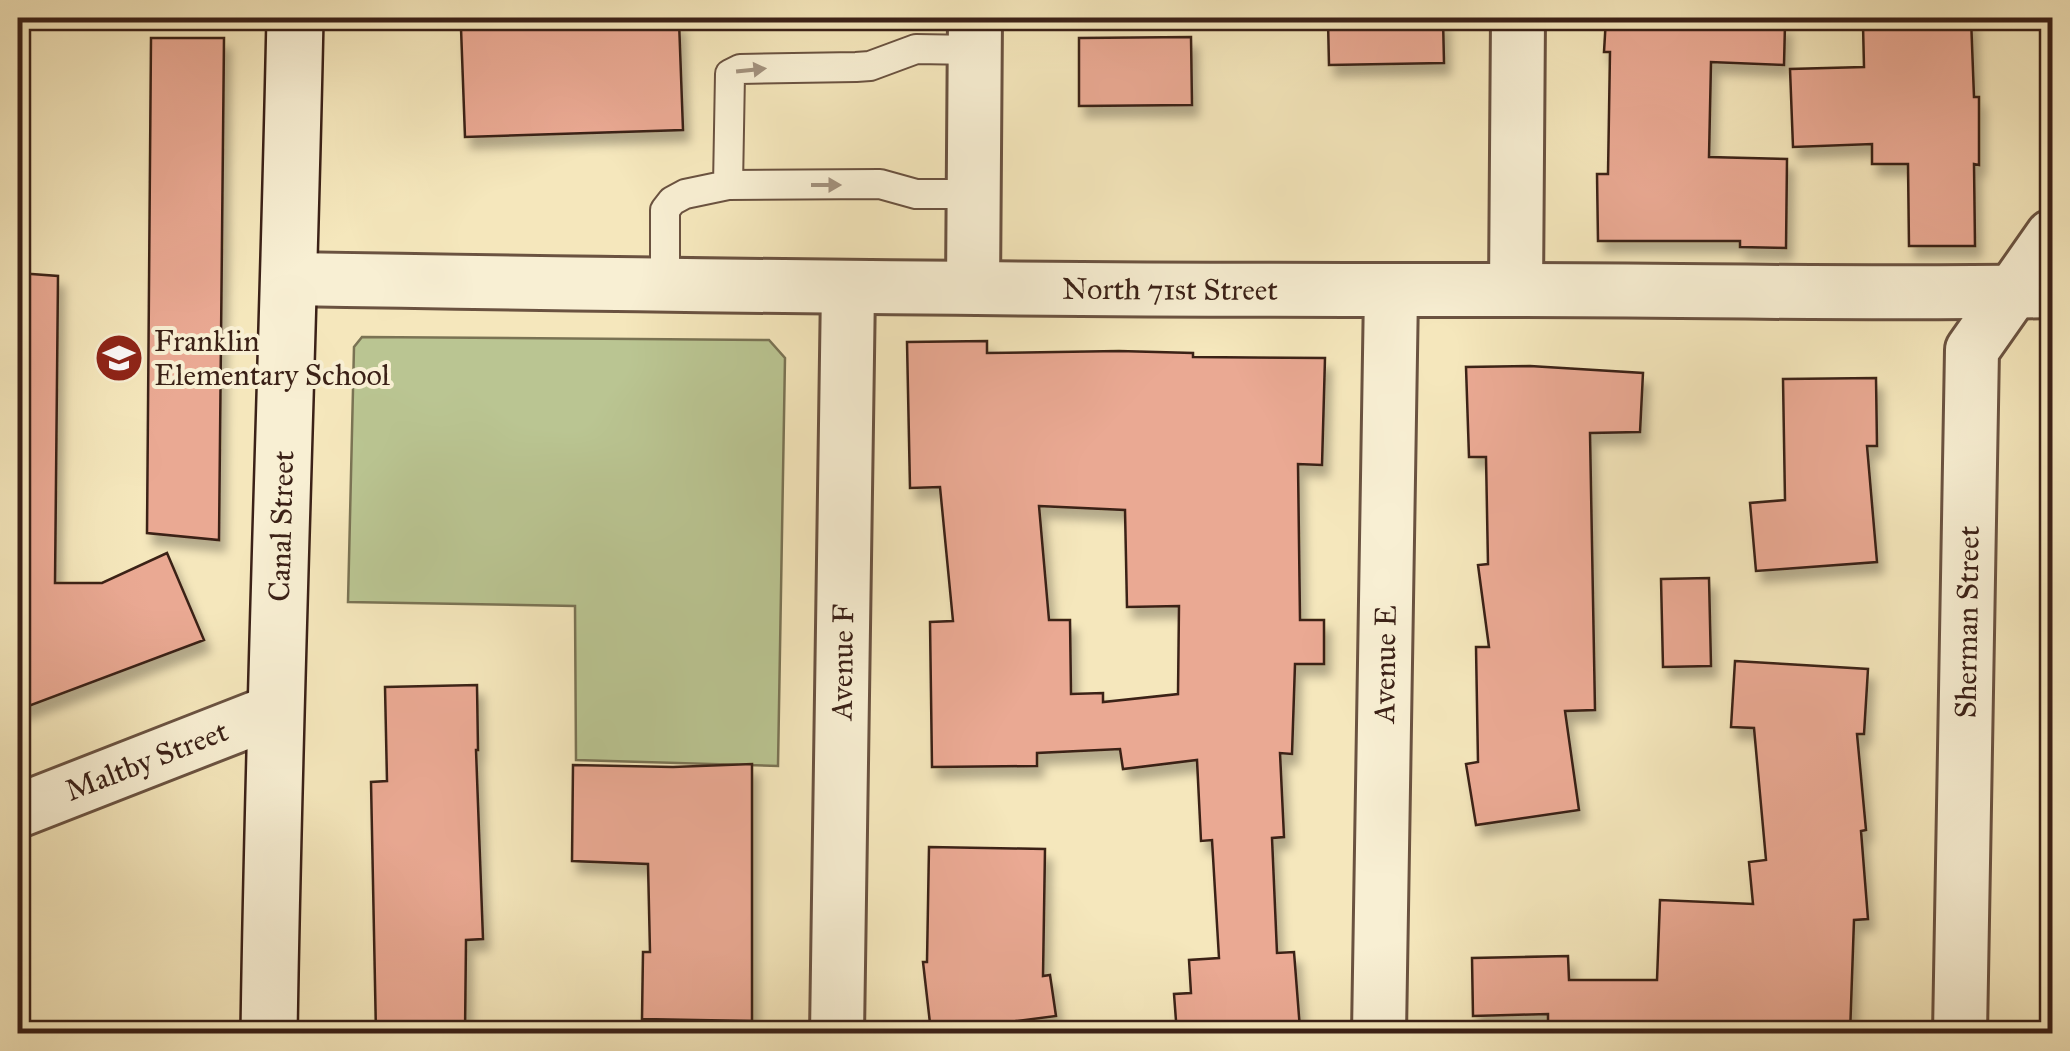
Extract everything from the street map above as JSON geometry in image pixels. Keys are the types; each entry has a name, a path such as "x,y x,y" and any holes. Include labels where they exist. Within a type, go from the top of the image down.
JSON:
{"street":[{"name":"Canal Street","path":"269,1034 274,711 295,18"},
{"path":"1516,290 1518,18"},
{"path":"973,287 975,34"},
{"name":"Sherman Street","path":"1960,1034 1972,350 2033,291 2052,236"},
{"name":"North 71st Street","path":"290,279 1391,293 2033,291"},
{"name":"Avenue F","path":"837,1034 848,289"},
{"name":"Avenue E","path":"1380,1034 1391,293"},
{"name":"Maltby Street","path":"18,812 274,711"}],"lane":[{"path":"728,184 730,74 740,69 870,66 975,34"},
{"path":"665,286 665,210 685,194 728,184 880,184 916,194 974,194"}],"green space":[{"path":"362,337 769,340 785,358 778,766 576,760 575,606 348,602 354,347"}],"building":[{"path":"1606,18 1699,18 1785,24 1784,65 1711,62 1709,157 1787,159 1786,248 1740,247 1740,241 1598,241 1597,174 1608,174 1610,52 1604,52"},
{"path":"1971,18 1974,97 1979,97 1979,165 1974,164 1975,246 1909,246 1908,164 1872,164 1872,144 1793,147 1790,69 1864,67 1863,25 1888,24 1888,20"},
{"path":"1443,19 1444,63 1329,65 1328,21"},
{"path":"679,21 683,130 465,137 461,28"},
{"path":"1191,37 1192,105 1079,106 1079,38"},
{"path":"151,38 224,38 219,540 147,533"},
{"path":"18,273 58,276 55,583 102,583 167,553 204,640 18,710"},
{"path":"987,341 987,353 1119,351 1193,353 1193,357 1325,358 1322,465 1298,464 1300,620 1324,620 1324,664 1295,664 1292,754 1280,753 1284,837 1272,838 1277,953 1294,952 1300,1029 1177,1034 1174,994 1191,993 1189,960 1219,958 1212,840 1201,841 1197,760 1123,769 1120,749 1037,753 1037,766 932,767 930,622 953,621 940,487 910,488 907,342","holes":["1039,506 1125,510 1127,607 1179,606 1178,694 1103,702 1103,693 1071,694 1070,620 1049,620"]},
{"path":"1530,366 1643,373 1640,432 1590,433 1595,710 1565,711 1579,810 1476,825 1466,764 1478,762 1476,647 1489,647 1478,565 1488,564 1486,457 1469,457 1466,367"},
{"path":"1876,378 1877,446 1867,446 1877,562 1756,571 1750,503 1785,500 1783,379"},
{"path":"1709,578 1711,666 1663,667 1661,579"},
{"path":"1735,661 1868,669 1864,734 1857,734 1866,830 1861,831 1868,919 1854,920 1850,1034 1548,1034 1548,1014 1473,1016 1472,958 1568,956 1569,980 1657,980 1660,900 1753,904 1749,862 1766,860 1754,728 1731,727"},
{"path":"477,685 483,939 466,940 465,1034 376,1034 371,782 387,781 385,687"},
{"path":"752,764 752,1021 642,1019 643,952 650,952 648,864 572,861 573,765"},
{"path":"929,847 1045,849 1043,976 1050,975 1056,1016 931,1032 923,962 927,962"}],"place":[{"name":"Franklin Elementary School","path":"119,358"}]}
